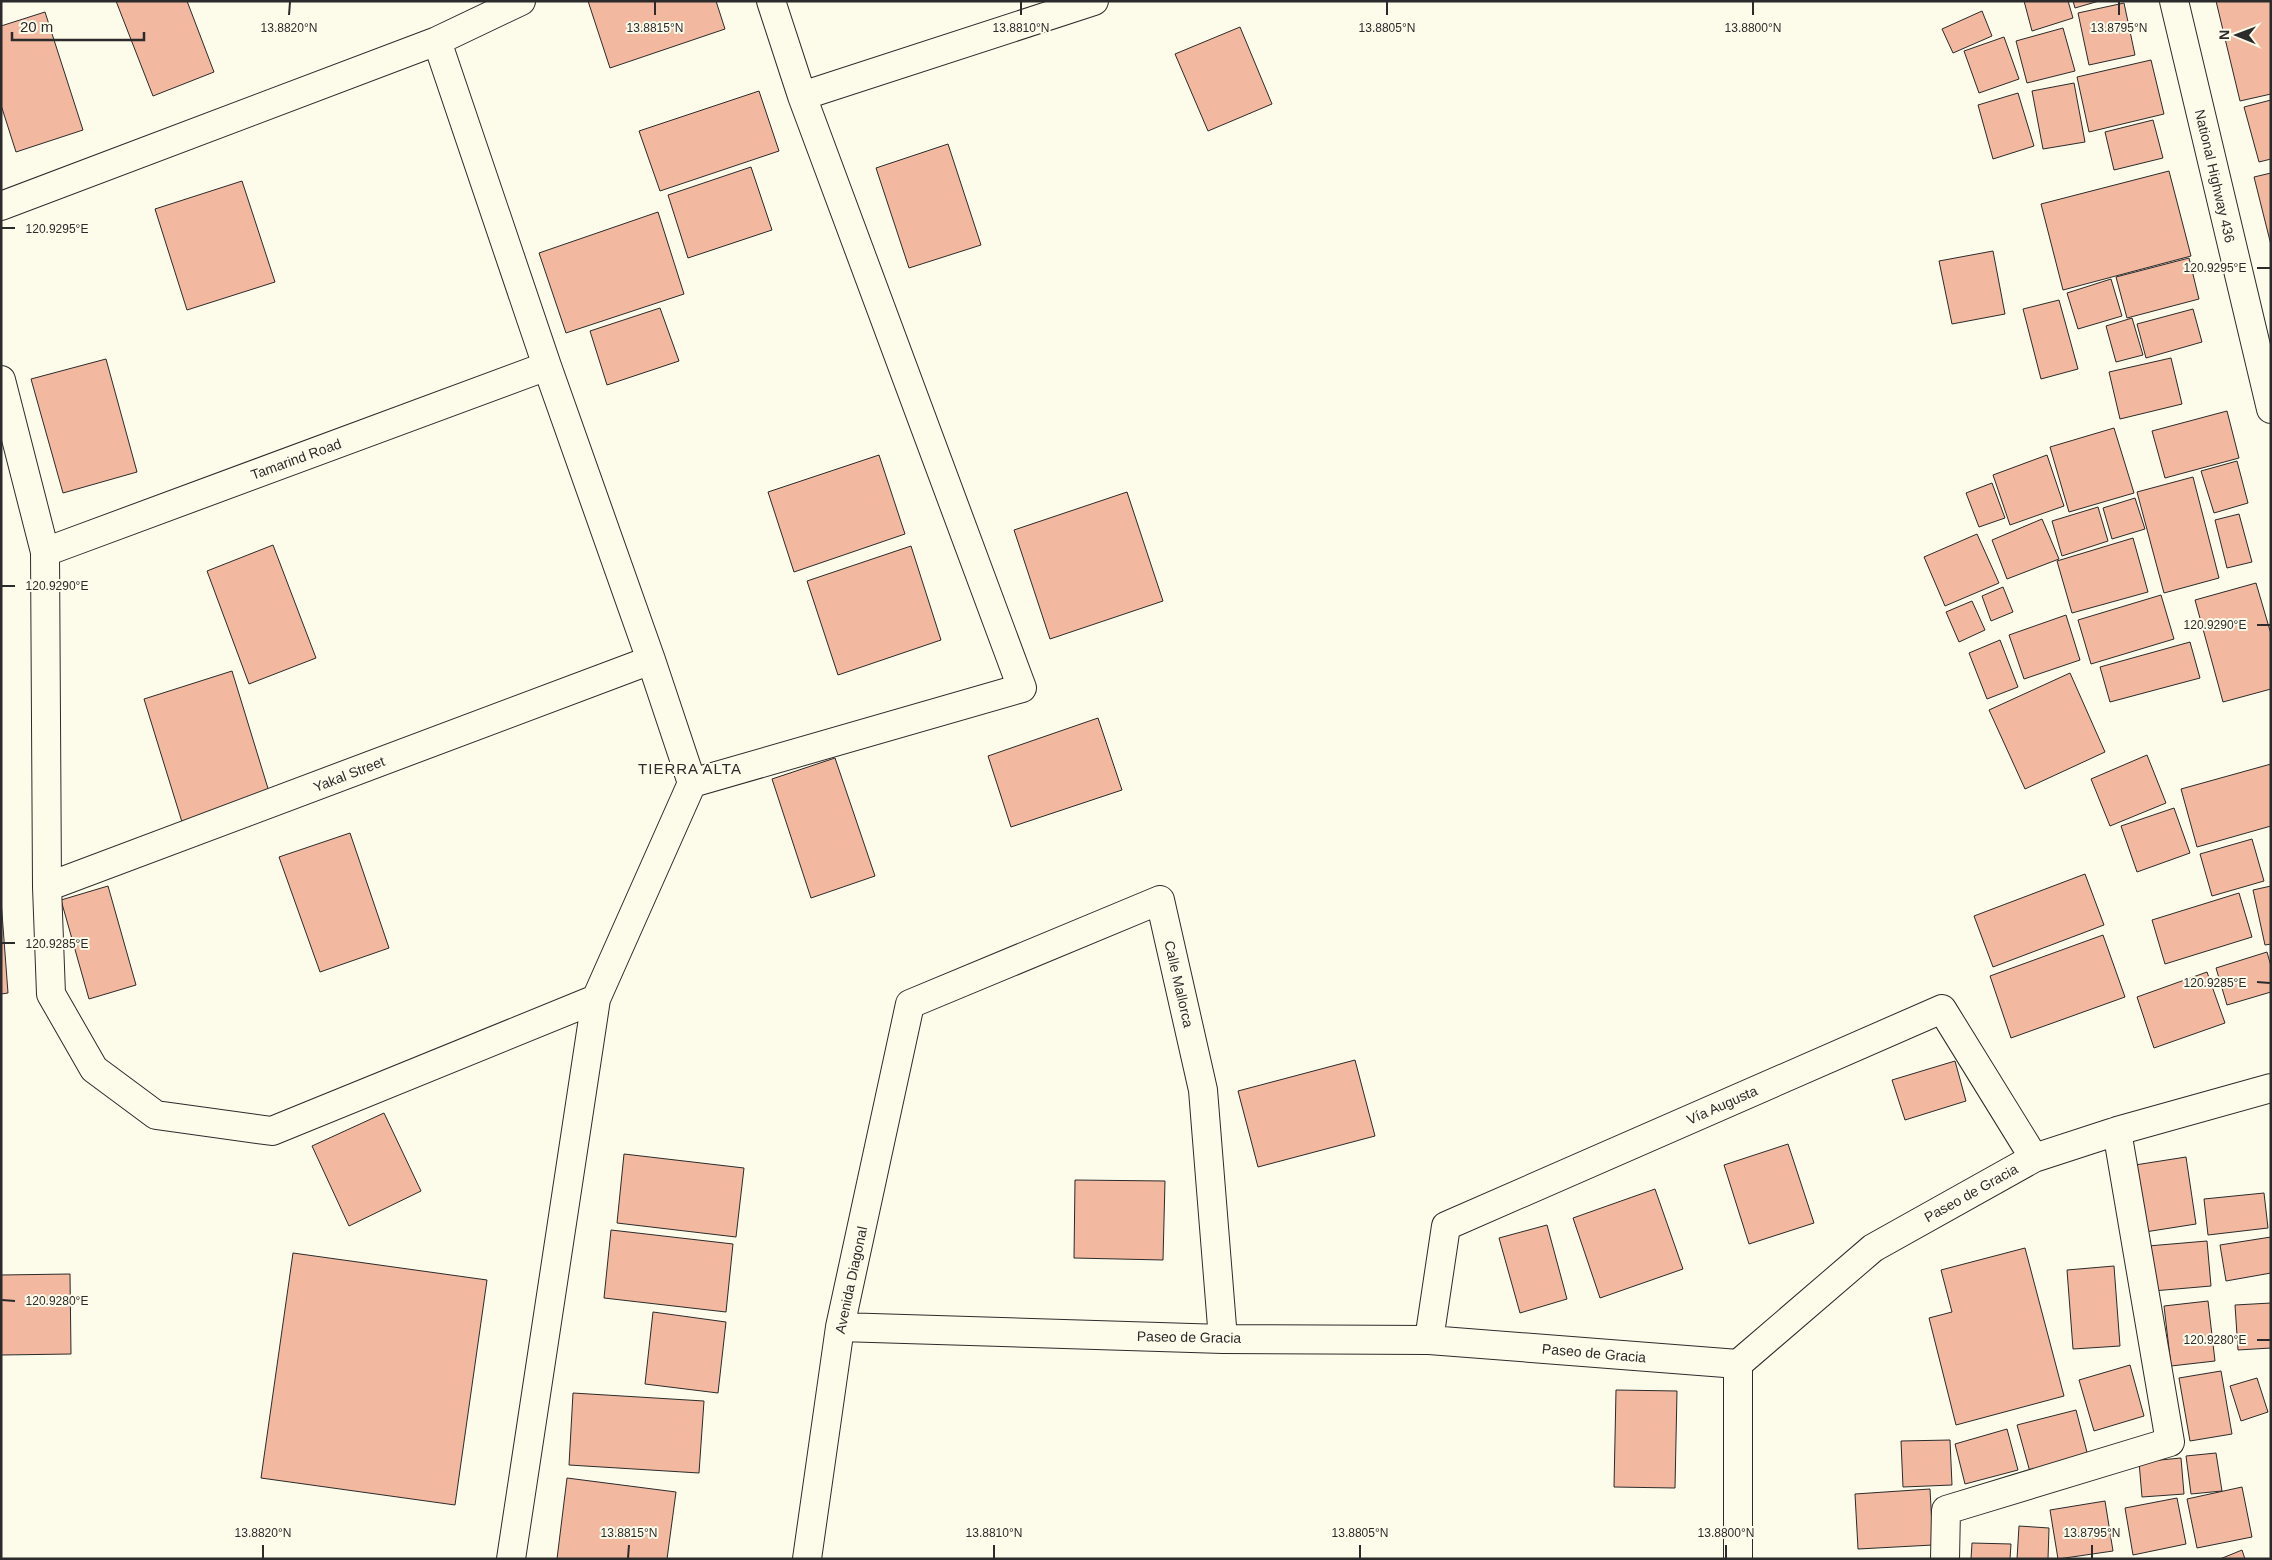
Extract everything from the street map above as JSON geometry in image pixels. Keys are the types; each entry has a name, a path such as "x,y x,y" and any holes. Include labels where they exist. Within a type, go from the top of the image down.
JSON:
{"street":[{"path":"1,206 437,41 521,1"},
{"path":"692,783 1022,688 802,96 771,1"},
{"path":"802,96 1094,1"},
{"name":"National Highway 436","path":"2174,1 2271,410"},
{"path":"437,41 547,366 651,660 692,783 596,999 510,1559"},
{"name":"Tamarind Road","path":"45,552 547,366"},
{"path":"1,380 45,552 47,887 51,994 94,1069 156,1115 272,1131 596,999"},
{"name":"Yakal Street","path":"47,887 651,660"},
{"name":"Calle Mallorca","path":"910,1004 1160,900 1203,1090 1223,1339"},
{"name":"Avenida Diagonal","path":"807,1559 840,1327 910,1004"},
{"name":"Vía Augusta","path":"1429,1340 1446,1226 1942,1009 2034,1158"},
{"name":"Paseo de Gracia","path":"840,1327 1223,1339 1429,1340 1738,1364 1873,1248 2034,1158 2117,1131 2271,1088"},
{"path":"1945,1559 1946,1510 2170,1442 2117,1131"},
{"path":"1738,1364 1738,1559"}],"building":[{"path":"116,1 187,1 214,72 153,96"},
{"path":"588,1 716,1 725,29 610,68"},
{"path":"2024,1 2068,1 2073,18 2032,31"},
{"path":"2073,1 2099,1 2075,8"},
{"path":"2216,1 2271,1 2271,94 2240,101"},
{"path":"2124,3 2135,55 2089,65 2078,13"},
{"path":"1982,11 1992,36 1953,53 1942,29"},
{"path":"45,12 83,130 16,152 1,105 1,26"},
{"path":"1240,27 1272,104 1208,131 1175,54"},
{"path":"2063,28 2075,71 2027,83 2016,41"},
{"path":"2004,37 2019,79 1979,93 1964,51"},
{"path":"2151,60 2164,114 2089,132 2077,77"},
{"path":"2074,83 2085,142 2043,149 2032,91"},
{"path":"759,91 779,151 660,191 639,131"},
{"path":"2018,93 2034,146 1993,159 1978,105"},
{"path":"2271,100 2271,159 2259,162 2244,107"},
{"path":"2153,120 2163,158 2114,170 2105,132"},
{"path":"948,144 981,245 909,268 876,168"},
{"path":"751,167 772,230 688,258 668,195"},
{"path":"2169,171 2191,256 2063,290 2041,204"},
{"path":"2271,173 2271,245 2254,177"},
{"path":"242,181 275,282 187,310 155,209"},
{"path":"658,212 684,294 566,333 539,253"},
{"path":"1993,251 2005,314 1952,324 1939,261"},
{"path":"2189,258 2199,299 2127,318 2116,277"},
{"path":"2111,279 2122,316 2078,329 2067,293"},
{"path":"2059,300 2078,369 2041,379 2023,309"},
{"path":"660,308 679,361 607,385 590,331"},
{"path":"2193,309 2202,342 2146,358 2137,324"},
{"path":"2132,318 2143,355 2116,362 2106,326"},
{"path":"2171,358 2182,404 2120,419 2109,372"},
{"path":"106,359 137,472 63,493 31,379"},
{"path":"2227,411 2239,458 2165,478 2152,431"},
{"path":"2114,428 2134,493 2069,512 2050,447"},
{"path":"879,455 905,534 794,572 768,492"},
{"path":"2047,455 2064,506 2010,525 1993,475"},
{"path":"2237,461 2248,503 2214,513 2201,471"},
{"path":"2193,477 2219,578 2164,593 2137,492"},
{"path":"1992,483 2005,518 1979,527 1966,493"},
{"path":"1127,492 1163,601 1050,639 1014,530"},
{"path":"2135,498 2145,529 2112,539 2103,508"},
{"path":"2098,507 2108,541 2062,556 2052,521"},
{"path":"2239,514 2252,562 2227,568 2215,520"},
{"path":"2042,519 2059,559 2007,579 1992,540"},
{"path":"1977,534 1999,583 1945,606 1924,557"},
{"path":"2133,538 2148,592 2072,613 2057,561"},
{"path":"273,545 316,658 249,684 207,571"},
{"path":"911,546 941,640 838,675 807,581"},
{"path":"2256,583 2271,634 2271,689 2223,702 2195,600"},
{"path":"2003,587 2013,612 1991,621 1982,596"},
{"path":"2161,595 2174,639 2091,664 2078,620"},
{"path":"1972,601 1985,630 1959,642 1946,612"},
{"path":"2066,615 2080,660 2024,679 2009,635"},
{"path":"2000,640 2018,687 1987,699 1969,653"},
{"path":"2190,642 2200,678 2110,702 2100,667"},
{"path":"232,671 270,795 182,822 144,699"},
{"path":"2070,673 2105,752 2025,789 1989,710"},
{"path":"1098,718 1122,790 1011,827 988,756"},
{"path":"2147,755 2166,803 2110,826 2091,779"},
{"path":"835,758 875,876 811,898 772,779"},
{"path":"2271,764 2271,826 2197,847 2181,789"},
{"path":"2174,808 2190,853 2137,872 2121,826"},
{"path":"350,833 389,948 320,972 279,857"},
{"path":"2252,839 2264,881 2212,896 2200,854"},
{"path":"2085,874 2104,925 1993,967 1974,916"},
{"path":"108,886 136,985 89,999 61,900"},
{"path":"2271,886 2271,944 2265,945 2253,890"},
{"path":"2239,893 2252,937 2165,964 2152,920"},
{"path":"1,900 8,993 1,994"},
{"path":"2103,935 2125,997 2011,1038 1990,976"},
{"path":"2267,952 2271,966 2271,992 2227,1005 2216,968"},
{"path":"2207,972 2225,1023 2154,1048 2137,997"},
{"path":"1355,1060 1375,1136 1258,1167 1238,1091"},
{"path":"1955,1061 1966,1101 1905,1120 1892,1080"},
{"path":"384,1113 421,1191 349,1226 312,1146"},
{"path":"1788,1144 1814,1223 1749,1244 1724,1165"},
{"path":"624,1154 744,1168 736,1237 617,1223"},
{"path":"2186,1157 2196,1224 2145,1232 2135,1165"},
{"path":"1075,1180 1165,1181 1163,1260 1074,1258"},
{"path":"1655,1189 1683,1269 1600,1298 1573,1218"},
{"path":"2264,1193 2268,1228 2208,1235 2204,1199"},
{"path":"1547,1225 1567,1299 1520,1313 1499,1238"},
{"path":"611,1230 733,1244 726,1312 604,1298"},
{"path":"2271,1237 2271,1273 2226,1281 2220,1245"},
{"path":"2207,1241 2211,1286 2153,1291 2148,1246"},
{"path":"2025,1248 2064,1396 1956,1425 1929,1318 1952,1312 1941,1270"},
{"path":"293,1253 487,1280 455,1505 261,1478"},
{"path":"2114,1266 2120,1346 2073,1349 2067,1270"},
{"path":"70,1274 71,1354 1,1355 1,1275"},
{"path":"2208,1301 2215,1361 2171,1366 2164,1306"},
{"path":"2271,1303 2271,1348 2238,1350 2235,1305"},
{"path":"653,1312 726,1322 718,1393 645,1384"},
{"path":"2130,1365 2144,1416 2094,1431 2079,1380"},
{"path":"2221,1371 2232,1434 2190,1441 2179,1378"},
{"path":"2257,1378 2268,1412 2241,1421 2230,1386"},
{"path":"1616,1390 1677,1391 1675,1488 1614,1487"},
{"path":"573,1393 704,1401 699,1473 569,1465"},
{"path":"2076,1410 2088,1456 2030,1472 2017,1425"},
{"path":"2007,1429 2018,1470 1965,1484 1955,1444"},
{"path":"1950,1440 1952,1485 1903,1487 1901,1441"},
{"path":"2216,1453 2222,1491 2191,1494 2186,1456"},
{"path":"2181,1458 2184,1494 2142,1497 2139,1462"},
{"path":"567,1478 676,1492 667,1559 557,1559"},
{"path":"2242,1487 2252,1537 2197,1548 2187,1499"},
{"path":"1930,1489 1933,1545 1858,1549 1855,1494"},
{"path":"2177,1498 2186,1544 2133,1555 2125,1508"},
{"path":"2105,1501 2113,1551 2058,1559 2050,1510"},
{"path":"2019,1526 2049,1528 2048,1559 2017,1559"},
{"path":"1972,1543 2011,1544 2010,1559 1971,1559"},
{"path":"2242,1550 2245,1559 2220,1559"}],"district":[{"name":"TIERRA ALTA","path":"690,768"}]}
